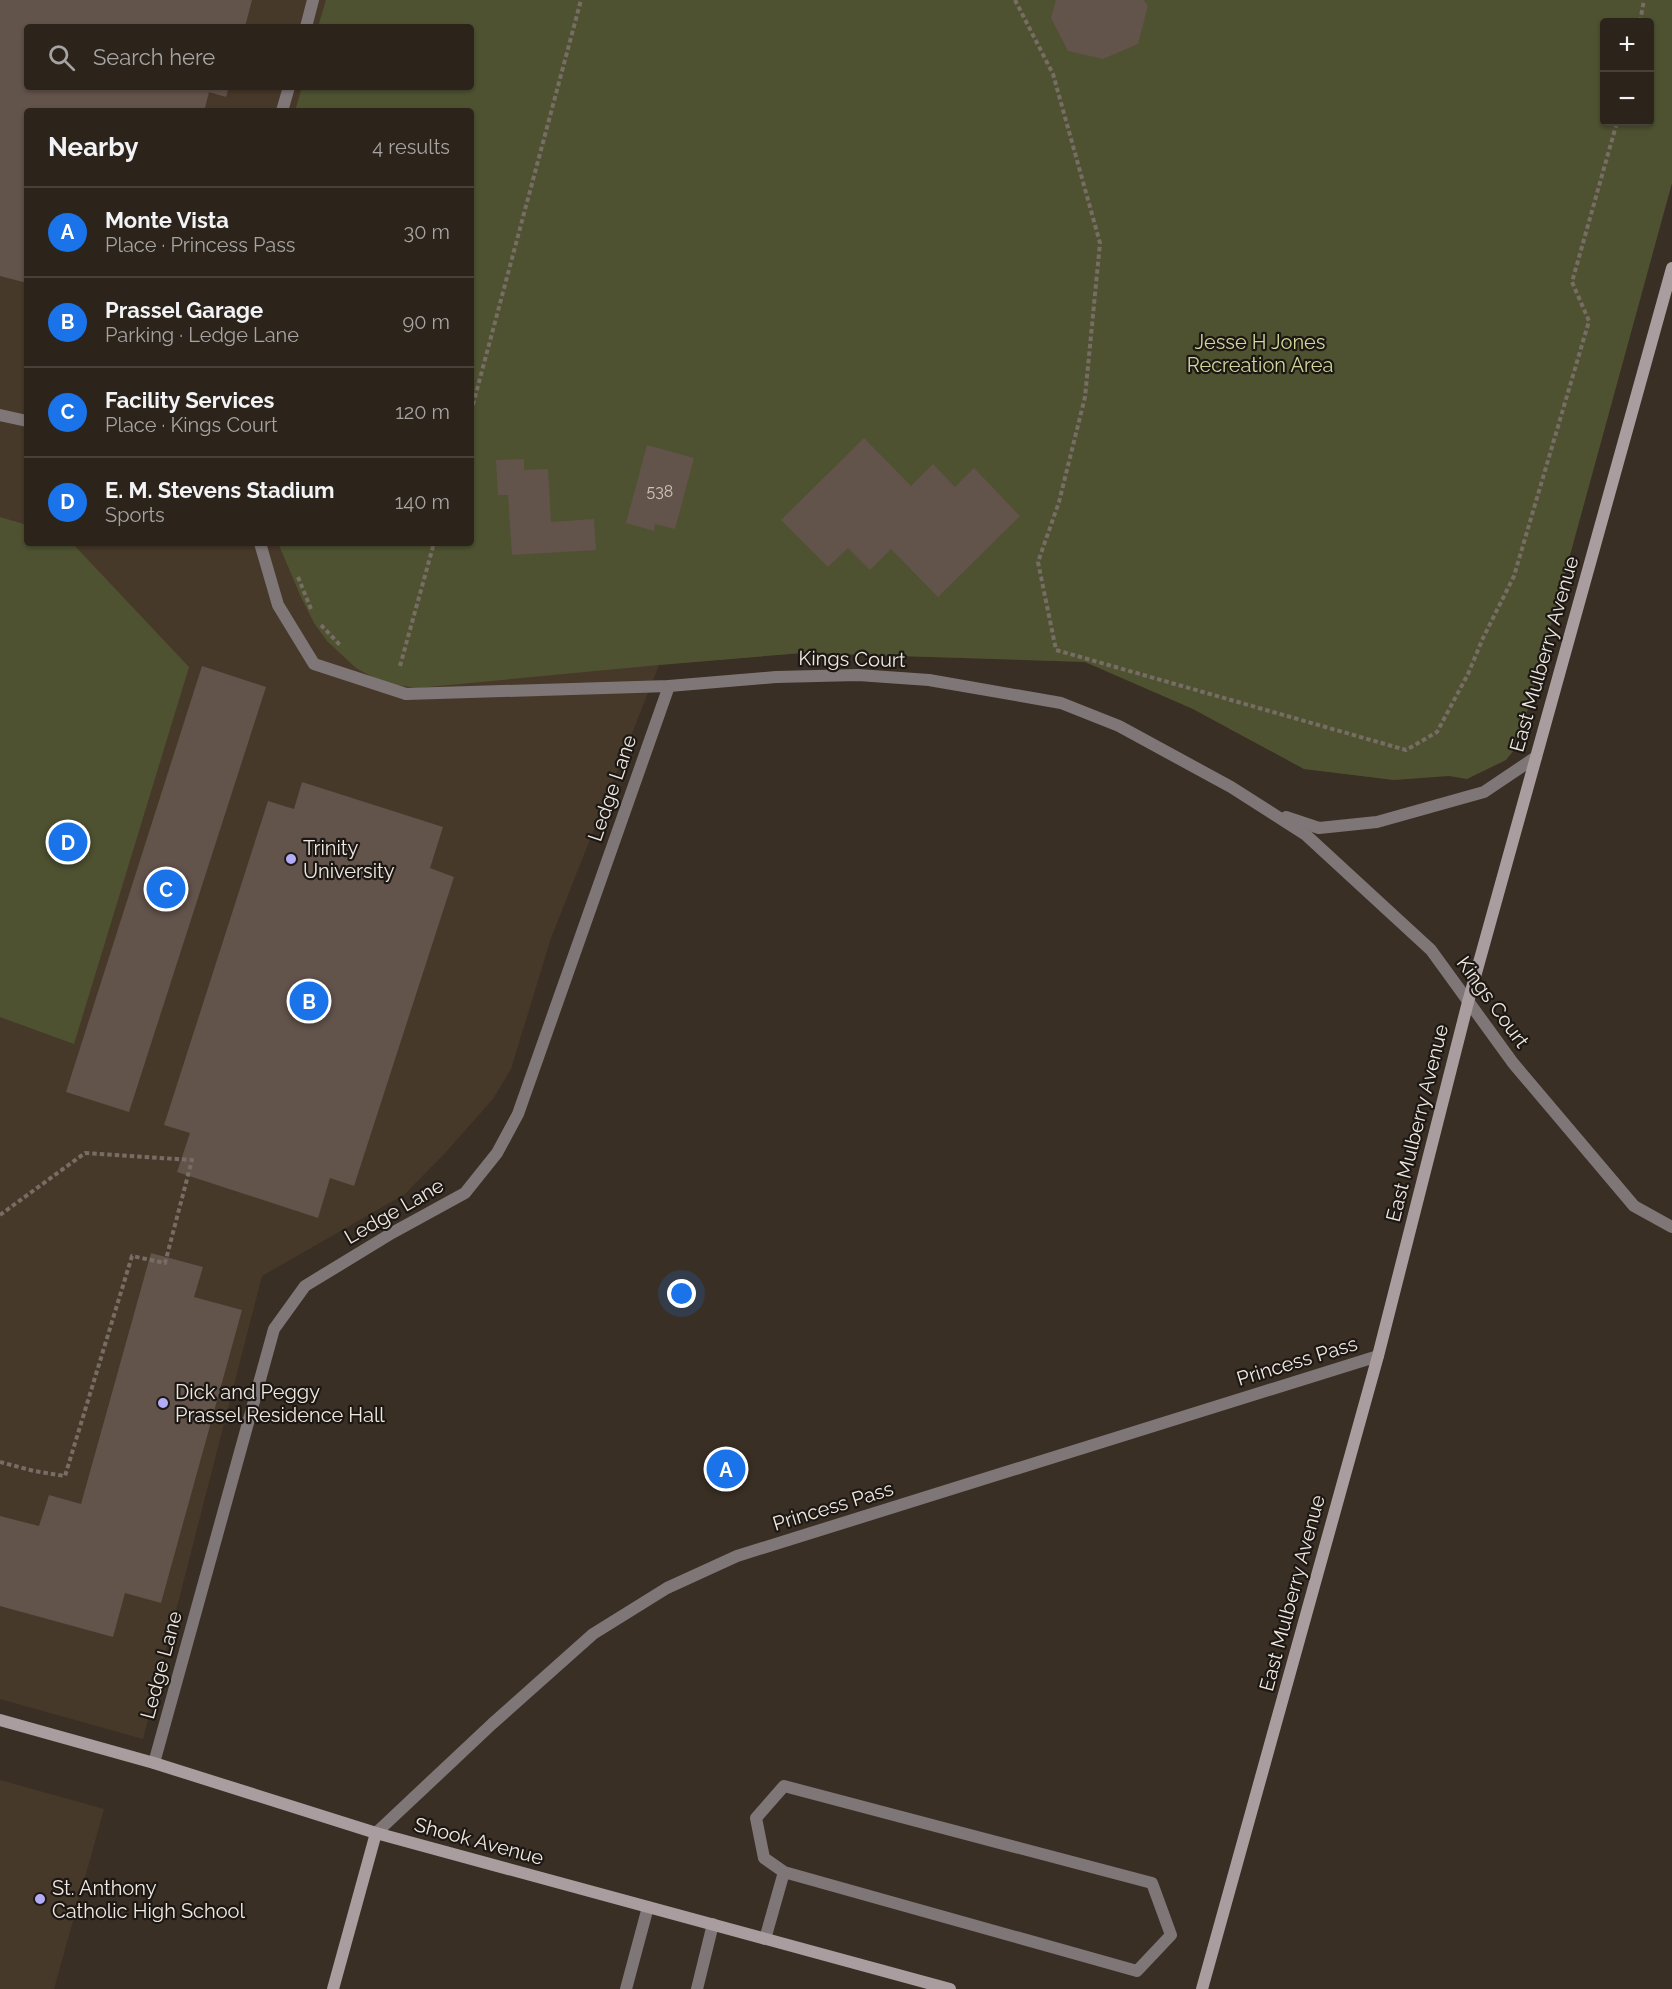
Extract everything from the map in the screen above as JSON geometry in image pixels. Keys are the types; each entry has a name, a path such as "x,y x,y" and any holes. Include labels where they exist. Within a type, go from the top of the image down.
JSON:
{"street":[{"path":"307,24 313,0"},
{"path":"283,108 288,90"},
{"name":"East Mulberry Avenue","path":"1202,1989 1378,1356 1468,1002 1672,268"},
{"path":"0,415 24,420"},
{"name":"Kings Court","path":"261,546 278,605 314,664 406,694 669,686 776,677 858,675 929,681 1061,703 1119,726 1231,787 1305,835 1431,950 1513,1063 1634,1206 1672,1227"},
{"name":"Ledge Lane","path":"154,1763 274,1329 305,1286 392,1233 465,1193 497,1153 518,1114 669,686"},
{"name":"Kings Court","path":"1270,812 1319,828 1377,822 1484,792 1536,757"},
{"name":"Princess Pass","path":"376,1833 492,1724 593,1634 667,1588 737,1556 1378,1356"},
{"name":"Shook Avenue","path":"0,1720 154,1763 376,1833 950,1989"},
{"path":"784,1786 1152,1883 1171,1935 1137,1971 784,1872 764,1858 756,1818 784,1786"},
{"path":"333,1989 376,1833"},
{"path":"765,1939 784,1872"},
{"path":"626,1989 648,1907"},
{"path":"697,1989 713,1924"}],"path":[{"path":"474,401 581,0"},
{"path":"1015,0 1053,74 1100,243 1085,397 1059,502 1038,562 1056,650 1406,750 1437,732 1468,674 1514,576 1589,321 1572,282 1616,126"},
{"path":"1641,18 1644,0"},
{"path":"398,672 433,546"},
{"path":"297,576 312,609"},
{"path":"316,620 345,650"},
{"path":"0,1215 85,1153 192,1160 165,1263 132,1256 65,1476 0,1462"}],"shaded area":[{"name":"Jesse H Jones Recreation Area","path":"0,0 1672,0 1672,85 1394,780 1304,769 1193,709 1085,662 802,653 659,665 551,938 511,1069 493,1099 405,1194 262,1276 143,1739 0,1699"},
{"name":"St. Anthony Catholic High School","path":"0,1780 104,1809 54,1989 0,1989"}],"green space":[{"name":"Jesse H Jones Recreation Area","path":"326,0 1672,0 1672,183 1518,745 1506,760 1467,779 1449,776 1394,780 1304,769 1193,709 1085,662 802,653 417,688 383,683 356,668 327,641 314,623 279,546 474,546 474,108 296,108 301,90 474,90 474,24 319,24"},
{"path":"0,517 24,524 24,546 75,546 189,667 74,1044 0,1017"}],"building":[{"path":"0,0 252,0 246,24 24,24 24,90 228,90 226,97 209,92 205,108 24,108 24,282 0,276"},
{"path":"1056,0 1144,0 1148,6 1138,44 1103,59 1068,51 1051,18"},
{"path":"864,438 911,486 933,464 955,487 974,468 1020,516 938,597 891,549 870,570 848,548 828,567 781,520"},
{"path":"647,445 694,458 675,529 655,524 654,531 626,523"},
{"path":"524,459 524,470 548,469 551,522 594,519 596,550 512,555 508,495 498,495 496,460"},
{"path":"202,666 266,687 129,1112 66,1092"},
{"path":"302,782 443,827 430,868 454,877 354,1186 330,1178 318,1218 177,1172 190,1133 164,1125 268,801 294,809"},
{"name":"Dick and Peggy Prassel Residence Hall","path":"151,1253 203,1267 194,1297 242,1310 161,1603 125,1593 113,1637 0,1606 0,1516 39,1526 49,1495 81,1504"}],"place":[{"name":"E. M. Stevens Stadium","path":"68,842"},
{"name":"Trinity University","path":"291,859"},
{"name":"Facility Services","path":"166,889"},
{"name":"Prassel Garage","path":"309,1001"},
{"name":"Dick and Peggy Prassel Residence Hall","path":"163,1403"},
{"name":"Monte Vista","path":"726,1469"},
{"name":"St. Anthony Catholic High School","path":"40,1899"}]}
